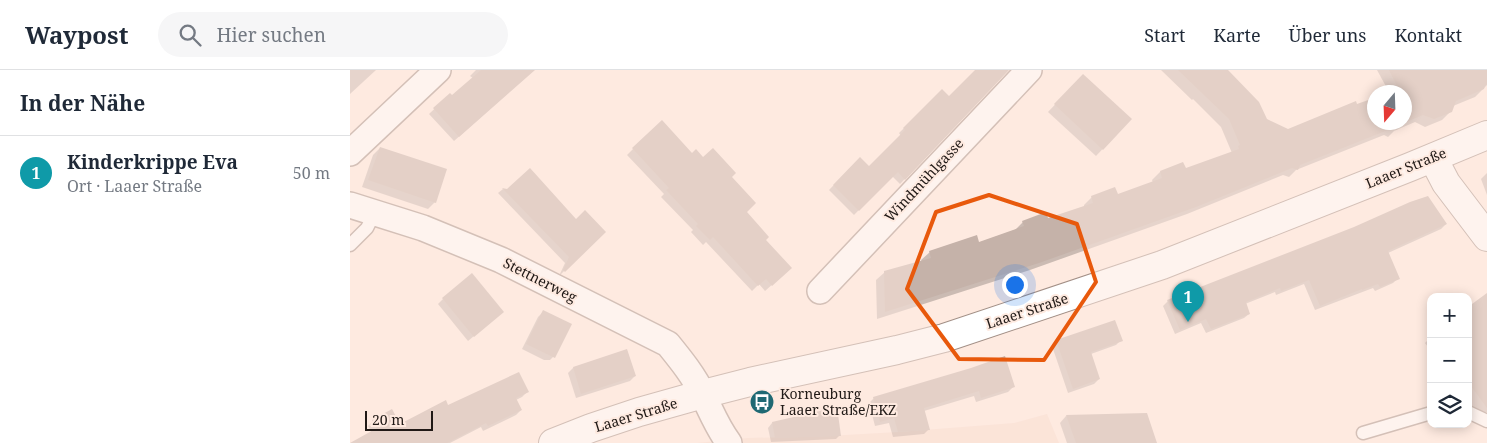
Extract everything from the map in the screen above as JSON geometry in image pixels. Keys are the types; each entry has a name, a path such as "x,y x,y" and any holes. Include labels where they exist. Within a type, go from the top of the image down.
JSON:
{"street":[{"path":"350,153 438,70"},
{"name":"Windmühlgasse","path":"820,291 1029,70"},
{"name":"Laaer Straße","path":"554,443 639,412 703,394 944,338 1162,264 1487,135"},
{"path":"1433,158 1446,183 1487,237"},
{"name":"Stettnerweg","path":"350,205 423,228 501,260 668,344 687,368 703,394 721,433 729,443"}],"lane":[{"path":"350,245 367,228 375,212"},
{"path":"1363,434 1427,414"},
{"path":"1472,414 1487,421"}],"highlighted area":[{"path":"989,195 1077,224 1096,282 1044,360 959,359 907,289 936,212"}],"shaded area":[{"path":"1047,414 1059,443 697,443 747,438 828,436 1014,423"}],"building":[{"path":"481,70 535,70 459,137 433,108 450,93 452,95"},
{"path":"975,70 1009,70 905,180 898,172 859,211 833,185 860,157 869,166 942,89 949,96"},
{"path":"1178,70 1228,70 1259,102 1267,119 1288,129 1356,101 1357,104 1367,100 1367,130 1388,130 1300,165 1298,170 1292,168 1196,207 1039,263 885,312 884,271 931,258 929,251 977,235 979,242 1024,226 1022,221 1046,212 1048,218 1093,203 1091,196 1115,187 1118,194 1162,178 1160,171 1183,162 1186,168 1239,149 1238,146 1240,145 1229,119"},
{"path":"1389,70 1487,70 1487,84 1484,89 1456,101 1452,112 1434,119 1423,115 1412,120 1412,85 1396,85"},
{"path":"1083,74 1132,119 1103,150 1054,104"},
{"path":"662,120 692,153 696,149 703,157 713,148 736,173 732,177 756,203 747,212 769,237 766,240 792,268 772,286 766,279 758,286 713,237 710,240 696,226 698,224 666,190 669,188 632,148"},
{"path":"380,147 447,169 436,203 368,180"},
{"path":"530,168 576,219 585,210 606,232 565,272 563,270 569,257 502,188 507,189"},
{"path":"1428,196 1447,224 1388,251 1400,279 1380,287 1378,284 1362,289 1320,306 1309,280 1281,291 1280,288 1246,302 1250,314 1211,329 1206,319 1180,330 1167,300"},
{"path":"472,273 504,312 474,337 442,298"},
{"path":"1487,293 1487,408 1472,387 1472,304"},
{"path":"543,310 572,324 555,358 526,344"},
{"path":"1115,320 1123,341 1091,352 1100,379 1073,389 1056,340"},
{"path":"627,349 636,376 581,394 573,367"},
{"path":"1005,356 1015,387 981,398 979,391 924,408 930,430 898,432 894,418 880,422 873,397"},
{"path":"519,372 529,392 516,398 522,410 488,426 486,423 447,443 350,443 377,428 372,420 392,409 400,424 446,400 448,405"},
{"path":"837,407 841,436 775,438 772,422"},
{"path":"1147,413 1157,443 1076,443 1066,415"}],"place":[{"name":"Kinderkrippe Eva","path":"1188,322"},
{"name":"Korneuburg Laaer Straße/EKZ","path":"762,402"}]}
